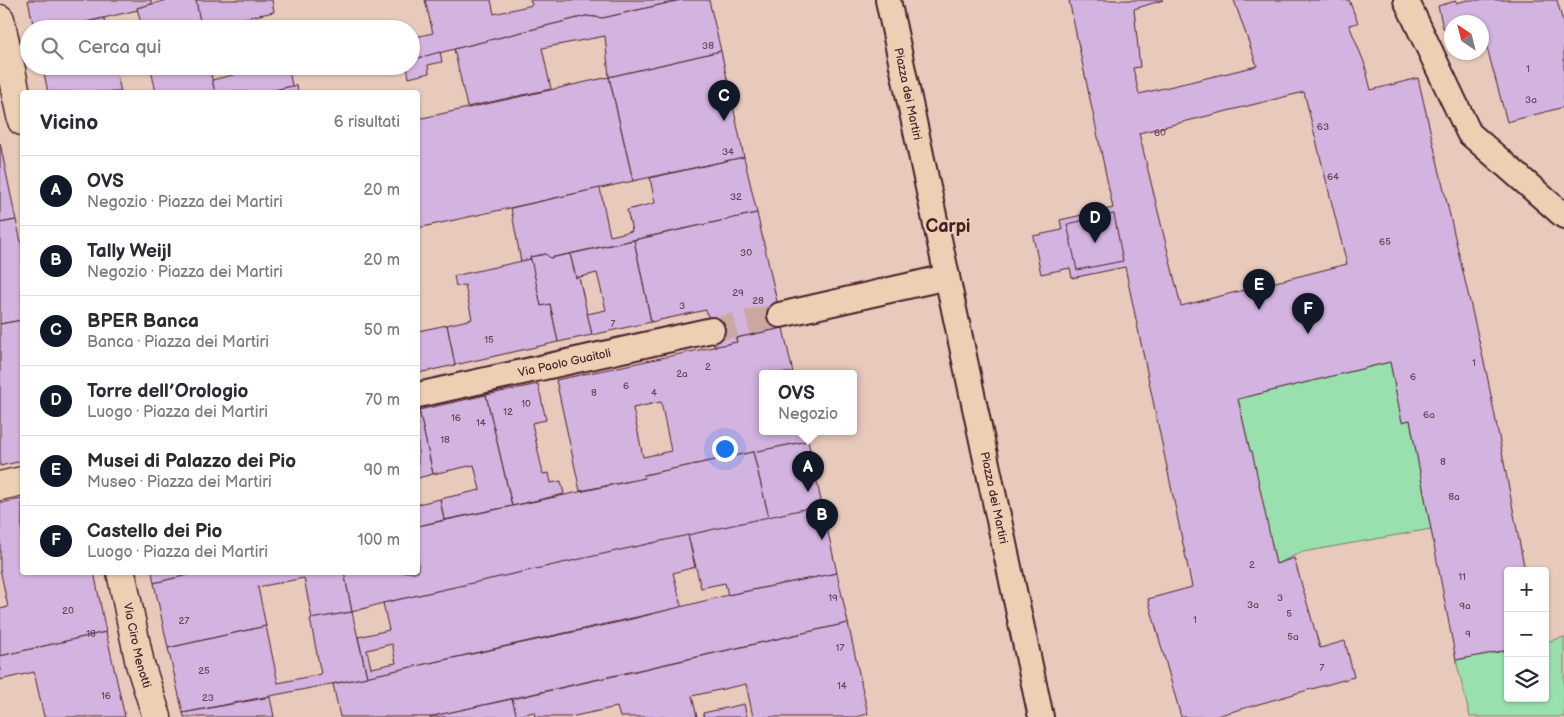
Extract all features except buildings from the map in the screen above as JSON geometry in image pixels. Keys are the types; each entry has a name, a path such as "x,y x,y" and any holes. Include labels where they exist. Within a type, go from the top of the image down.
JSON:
{"street":[{"name":"Piazza dei Martiri","path":"888,0 1041,717"},
{"path":"1406,0 1469,133 1564,216"},
{"path":"0,19 20,112"},
{"path":"780,315 947,277"},
{"name":"Via Paolo Guaitoli","path":"420,395 712,330"},
{"path":"0,486 20,481"},
{"name":"Via Ciro Menotti","path":"122,575 140,664 157,717"}],"green space":[{"path":"1390,362 1402,422 1410,420 1431,529 1303,552 1276,564 1238,399"},
{"path":"1564,637 1564,717 1470,717 1456,660 1504,651 1504,702 1549,702 1549,641"}],"tunnel":[{"path":"712,330 780,315"}],"place":[{"name":"BPER Banca","path":"724,121"},
{"name":"Torre dell’Orologio","path":"1095,243"},
{"name":"Musei di Palazzo dei Pio","path":"1259,310"},
{"name":"Castello dei Pio","path":"1308,334"},
{"name":"OVS","path":"808,492"},
{"name":"Tally Weijl","path":"822,540"}],"district":[{"name":"Carpi","path":"948,226"}]}
